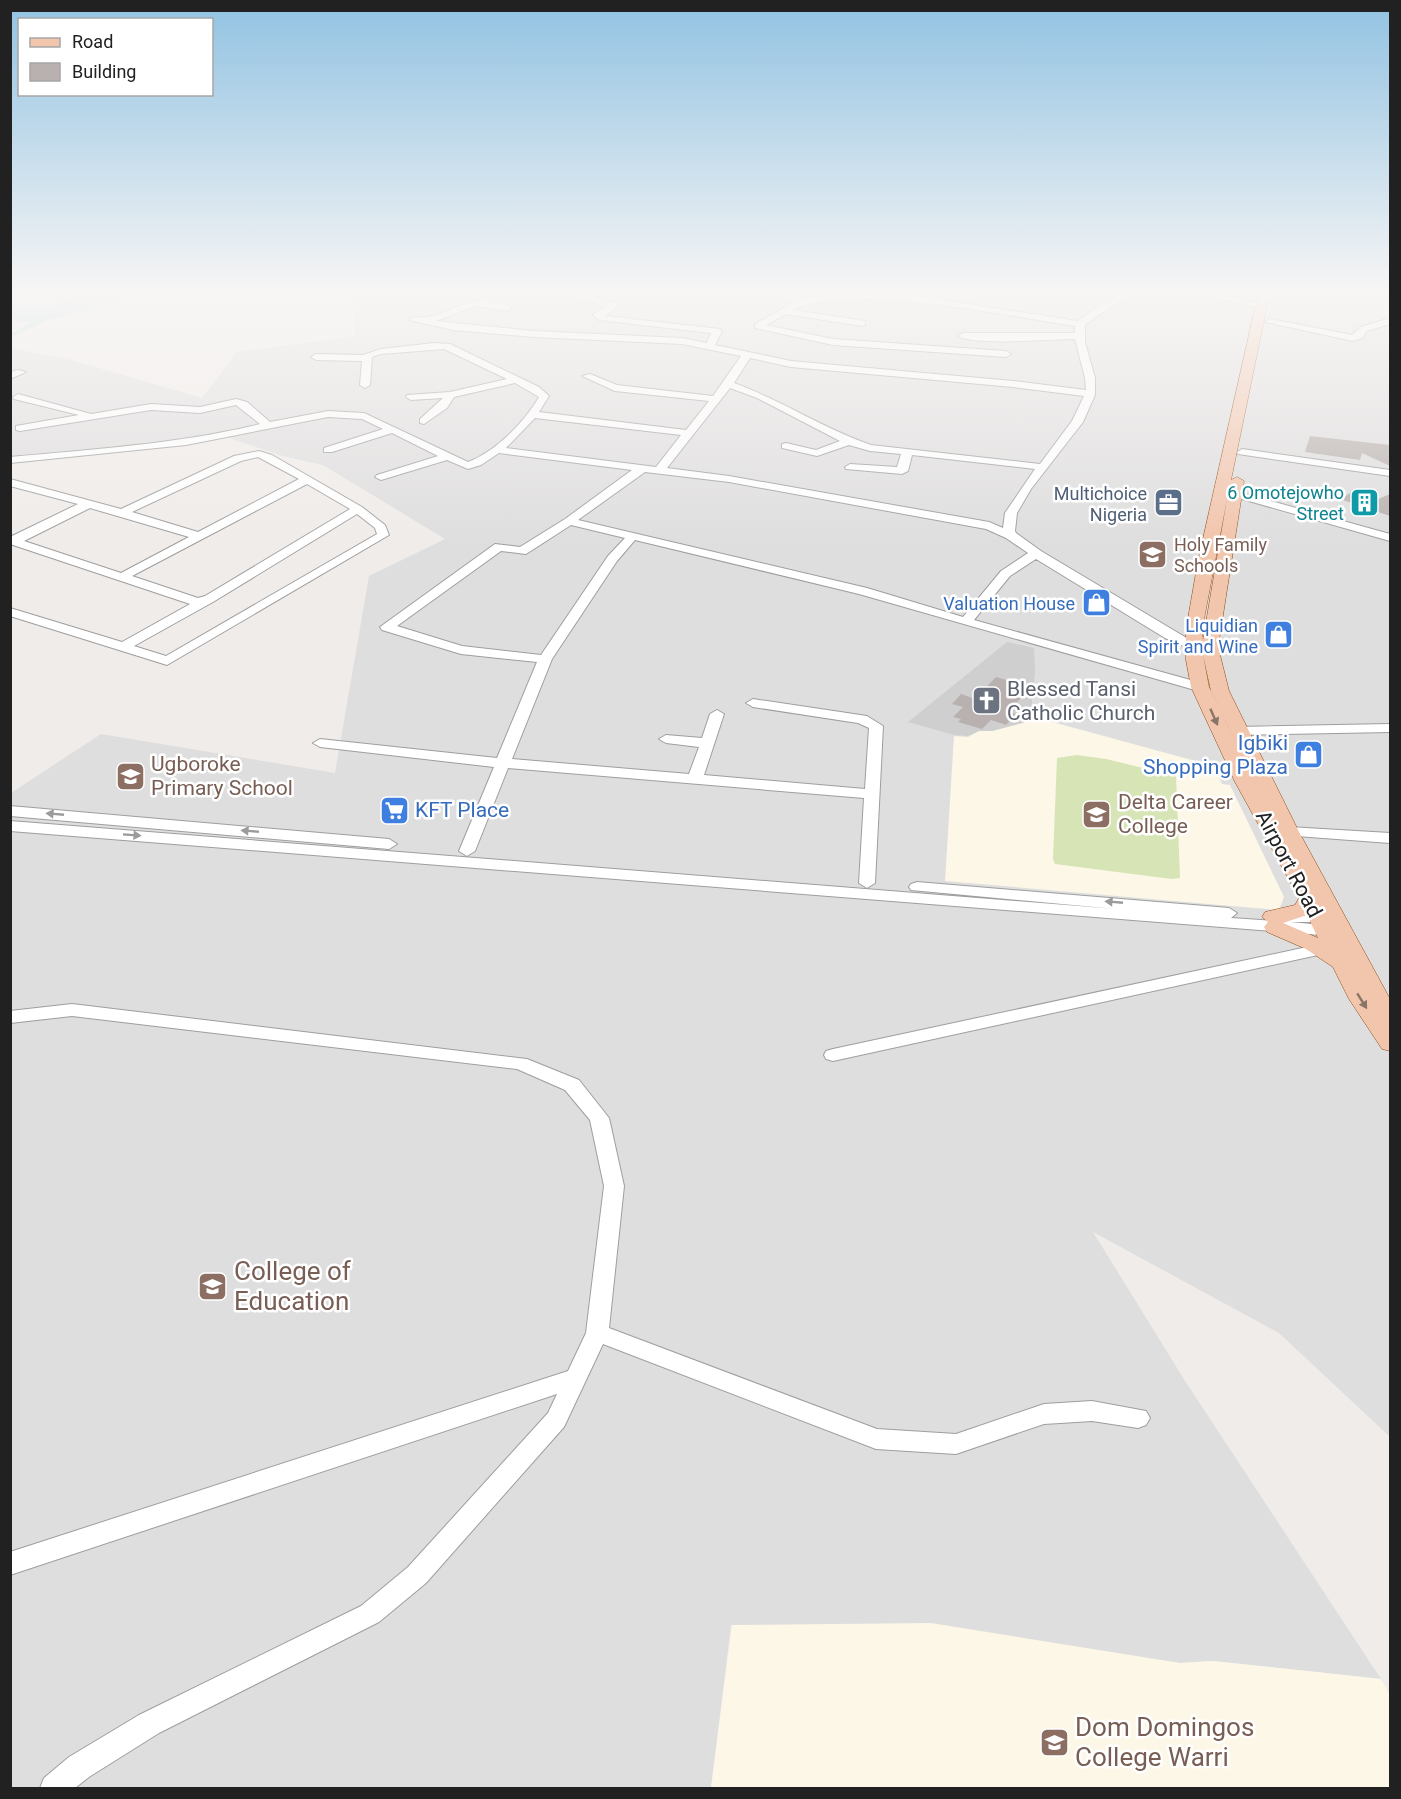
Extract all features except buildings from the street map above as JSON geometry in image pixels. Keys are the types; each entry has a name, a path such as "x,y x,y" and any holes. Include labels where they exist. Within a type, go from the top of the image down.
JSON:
{"main road":[{"name":"Airport Road","path":"1246,375 1204,573 1193,646 1200,687 1245,782 1309,898 1322,933"},
{"name":"Airport Road","path":"1259,375 1242,452 1210,647 1220,691 1238,731 1288,832 1390,1017"},
{"path":"1204,573 1222,575"},
{"path":"1274,922 1304,909 1309,898"},
{"path":"1274,922 1322,933 1360,999 1390,1043"}],"street":[{"path":"365,385 366,375"},
{"path":"10,460 174,443 314,416 347,413 364,416 468,466 498,450 544,396 505,375"},
{"path":"660,469 734,375"},
{"path":"966,375 1090,394"},
{"path":"1010,535 1009,517 1041,467 1078,420 1090,394 1089,375"},
{"path":"587,376 615,388 716,399"},
{"path":"411,397 450,395 515,380"},
{"path":"728,384 760,396 849,441 870,448 1041,467"},
{"path":"424,421 443,406 450,395"},
{"path":"18,397 93,416"},
{"path":"20,428 162,407 200,410 236,402 243,404 269,426"},
{"path":"530,414 687,433"},
{"path":"328,450 392,430"},
{"path":"786,446 817,453 849,441"},
{"path":"498,450 660,469 874,504 989,526 1010,535 1037,554 1170,635 1193,646"},
{"path":"850,467 902,471 907,452"},
{"path":"1242,452 1390,473"},
{"path":"10,612 166,661 383,535 381,527 358,509 268,457 251,454 122,513"},
{"path":"381,477 446,457"},
{"path":"545,659 461,650 387,627 499,547 522,551 569,521 644,467"},
{"path":"124,576 308,479"},
{"path":"10,482 199,536"},
{"path":"1235,494 1390,538"},
{"path":"13,541 88,504"},
{"path":"123,647 358,509"},
{"path":"569,521 863,591 1200,687"},
{"path":"1376,533 1390,526"},
{"path":"466,850 545,659 605,568 632,537"},
{"path":"13,541 192,600 204,601"},
{"path":"966,622 1011,566 1026,557 1037,554"},
{"path":"753,703 862,719 876,726 867,883"},
{"path":"695,779 717,714"},
{"path":"1238,731 1390,728"},
{"path":"666,739 707,743"},
{"path":"320,743 502,763 872,794"},
{"path":"10,811 1069,898 1274,922 1322,933"},
{"path":"10,826 1274,922"},
{"path":"1288,832 1390,838"},
{"path":"833,1055 1322,933 1340,924"},
{"path":"10,1017 72,1010 520,1064 572,1085 599,1118 614,1186 597,1333 556,1420 417,1575 370,1614 149,1724 79,1767 54,1788"},
{"path":"597,1333 876,1439 956,1444 1044,1414 1092,1411 1138,1418"},
{"path":"10,1564 576,1378"}],"shaded area":[{"path":"10,375 123,375 202,398 220,375 1390,375 1390,1437 1279,1333 1093,1232 1187,1384 1381,1679 1213,1661 1180,1663 731,1625 711,1788 11,1788 11,793 101,734 335,773 369,576 445,539 323,465 283,456 226,437 11,460"},
{"path":"1007,642 1034,648 1035,672 1030,721 992,731 979,731 968,736 954,735 908,722"},
{"name":"Delta Career College","path":"1038,718 1232,771 1219,778 1222,784 1230,785 1284,897 1279,910 945,881 954,736 968,737 979,731 992,731"},
{"name":"Dom Domingos College Warri","path":"931,1623 1180,1663 1213,1661 1381,1679 1390,1695 1390,1788 711,1788 732,1625"}],"green space":[{"path":"1077,755 1106,759 1176,776 1180,878 1172,879 1055,864 1053,859 1057,758"}],"place":[{"name":"6 Omotejowho Street","path":"1365,502"},
{"name":"Multichoice Nigeria","path":"1168,503"},
{"name":"Holy Family Schools","path":"1153,554"},
{"name":"Valuation House","path":"1096,603"},
{"name":"Liquidian Spirit and Wine","path":"1279,635"},
{"name":"Blessed Tansi Catholic Church","path":"986,701"},
{"name":"Igbiki Shopping Plaza","path":"1309,755"},
{"name":"Ugboroke Primary School","path":"130,776"},
{"name":"KFT Place","path":"394,810"},
{"name":"Delta Career College","path":"1097,814"},
{"name":"College of Education","path":"213,1286"},
{"name":"Dom Domingos College Warri","path":"1054,1742"}]}
